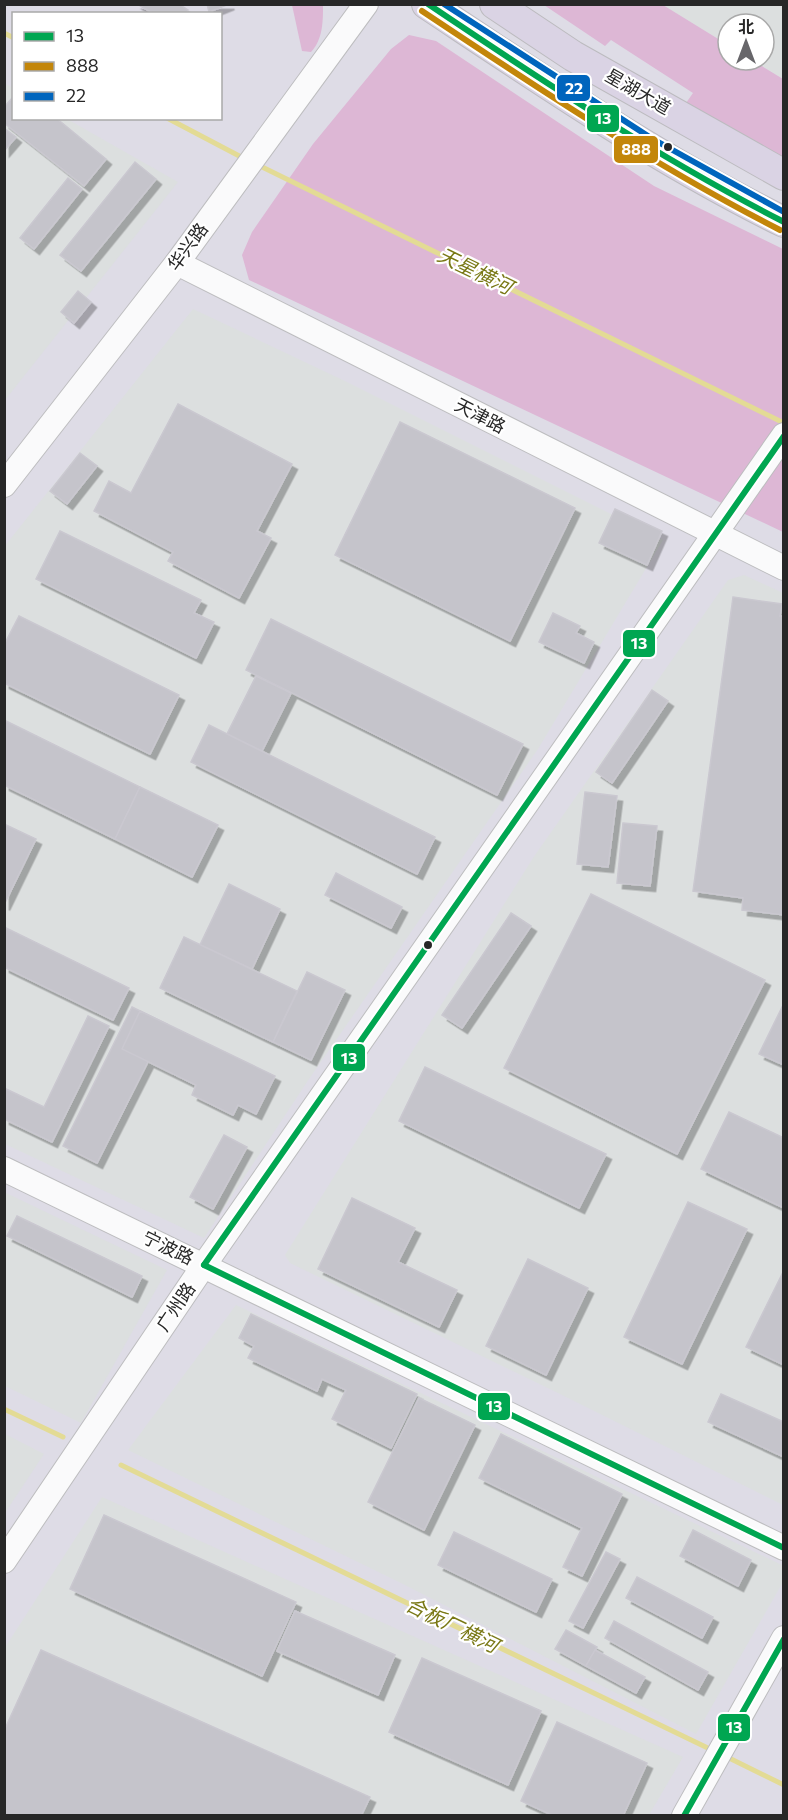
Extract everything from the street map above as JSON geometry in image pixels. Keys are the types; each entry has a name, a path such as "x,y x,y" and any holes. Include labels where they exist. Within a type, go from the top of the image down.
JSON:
{"main road":[{"path":"427,4 608,124 734,197 783,222"},
{"name":"星湖大道","path":"495,4 573,56 783,175"}],"street":[{"name":"华兴路","path":"4,485 177,263 366,4"},
{"name":"天津路","path":"177,263 783,568"},
{"name":"广州路","path":"4,1561 204,1266 783,435"},
{"name":"宁波路","path":"4,1169 783,1548"},
{"path":"684,1815 783,1638"}],"shaded area":[{"path":"292,5 323,5 320,36 311,52 302,51"},
{"path":"544,5 663,5 716,38 716,72 772,72 783,79 783,157 686,103 693,93 611,40 605,46"},
{"path":"663,5 783,5 783,79 772,72 776,72 776,12 716,12 716,38"},
{"path":"409,35 436,41 654,186 783,249 783,532 249,280 242,255 252,232 313,144 391,49"},
{"path":"4,83 12,87 12,120 69,120 178,182 5,400"},
{"path":"193,309 347,382 663,540 538,749 309,1079 204,1238 5,1144 4,547"},
{"path":"744,575 783,593 783,1505 290,1263 285,1255 533,858 728,580"},
{"path":"4,1192 167,1270 81,1423 5,1386"},
{"path":"236,1305 782,1565 783,1582 696,1734 403,1584 128,1450"},
{"path":"5,1434 44,1454 5,1513"},
{"path":"102,1497 683,1757 649,1815 5,1815 4,1649"}],"building":[{"path":"137,4 179,4 188,10 187,12 151,12"},
{"path":"207,4 229,4 209,12"},
{"path":"12,98 12,120 58,120 106,159 84,186 4,123 4,107"},
{"path":"4,128 16,137 4,151"},
{"path":"135,162 156,179 81,271 60,255"},
{"path":"68,178 82,189 34,249 20,238"},
{"path":"78,291 91,302 74,323 61,312"},
{"path":"178,404 292,464 257,531 271,538 239,598 168,561 173,552 94,511 109,481 131,493"},
{"path":"400,422 575,508 510,641 335,555"},
{"path":"80,453 97,466 67,504 50,491"},
{"path":"615,509 662,531 647,565 599,543"},
{"path":"60,531 201,600 194,613 214,622 196,658 36,579"},
{"path":"733,597 782,604 780,616 784,616 784,915 742,910 743,898 693,891"},
{"path":"553,613 580,626 576,633 594,642 584,663 539,642"},
{"path":"19,616 179,695 150,754 4,683 4,645"},
{"path":"271,619 523,744 497,795 246,670"},
{"path":"256,676 291,693 262,751 227,734"},
{"path":"652,690 668,701 612,783 596,772"},
{"path":"4,720 140,787 115,839 4,785"},
{"path":"209,725 435,837 417,874 191,762"},
{"path":"140,787 218,825 192,877 115,839"},
{"path":"585,792 617,796 608,867 577,864"},
{"path":"623,823 657,826 650,886 617,883"},
{"path":"4,824 36,839 4,905"},
{"path":"336,873 402,907 391,928 325,895"},
{"path":"229,884 280,909 252,969 200,945"},
{"path":"591,894 765,980 677,1154 504,1068"},
{"path":"511,913 531,926 462,1028 442,1015"},
{"path":"4,927 129,988 113,1020 4,967"},
{"path":"184,937 297,991 273,1042 160,988"},
{"path":"307,972 345,990 311,1060 273,1042"},
{"path":"784,1003 784,1065 759,1054"},
{"path":"132,1007 167,1024 97,1163 63,1146"},
{"path":"140,1011 275,1076 256,1114 238,1105 233,1115 192,1095 196,1085 122,1049"},
{"path":"88,1016 109,1026 52,1142 4,1119 4,1088 44,1107"},
{"path":"425,1067 606,1154 579,1208 399,1121"},
{"path":"729,1112 784,1138 784,1208 701,1169"},
{"path":"224,1135 247,1147 213,1209 190,1197"},
{"path":"352,1198 415,1228 398,1262 457,1290 439,1327 318,1269"},
{"path":"688,1202 747,1229 682,1364 624,1337"},
{"path":"17,1216 142,1276 132,1297 7,1236"},
{"path":"528,1259 588,1288 546,1375 486,1346"},
{"path":"784,1270 784,1365 746,1347"},
{"path":"251,1314 417,1394 391,1448 332,1419 346,1390 322,1379 317,1391 248,1358 254,1346 239,1338"},
{"path":"721,1394 784,1422 784,1457 708,1422"},
{"path":"419,1398 475,1425 424,1530 368,1502"},
{"path":"501,1434 622,1494 582,1576 563,1567 582,1528 479,1478"},
{"path":"104,1515 296,1602 262,1676 70,1589"},
{"path":"693,1530 751,1560 738,1586 680,1556"},
{"path":"454,1532 552,1579 536,1612 438,1565"},
{"path":"606,1552 620,1559 583,1628 569,1621"},
{"path":"637,1577 713,1617 702,1638 626,1598"},
{"path":"295,1611 395,1655 378,1695 277,1651"},
{"path":"614,1621 708,1672 698,1690 605,1638"},
{"path":"566,1630 597,1647 586,1666 555,1649"},
{"path":"41,1650 370,1797 361,1816 4,1816 4,1731"},
{"path":"595,1650 645,1677 636,1693 586,1666"},
{"path":"422,1658 541,1711 508,1785 389,1732"},
{"path":"557,1722 647,1763 623,1816 554,1816 521,1801"}],"waterway":[{"name":"天星横河","path":"4,33 12,37"},
{"name":"天星横河","path":"171,120 245,159"},
{"name":"天星横河","path":"256,164 784,423"},
{"name":"合板厂横河","path":"4,1409 63,1437"},
{"name":"合板厂横河","path":"121,1465 714,1751"},
{"name":"合板厂横河","path":"725,1756 784,1785"}],"transit line":[{"name":"13","path":"428,4 647,145 784,222"},
{"name":"22","path":"444,4 651,138 784,212"},
{"name":"888","path":"422,11 554,98 643,153 780,230"},
{"name":"13","path":"204,1265 784,436"},
{"name":"13","path":"204,1265 784,1548"},
{"name":"13","path":"684,1816 784,1639"}]}
